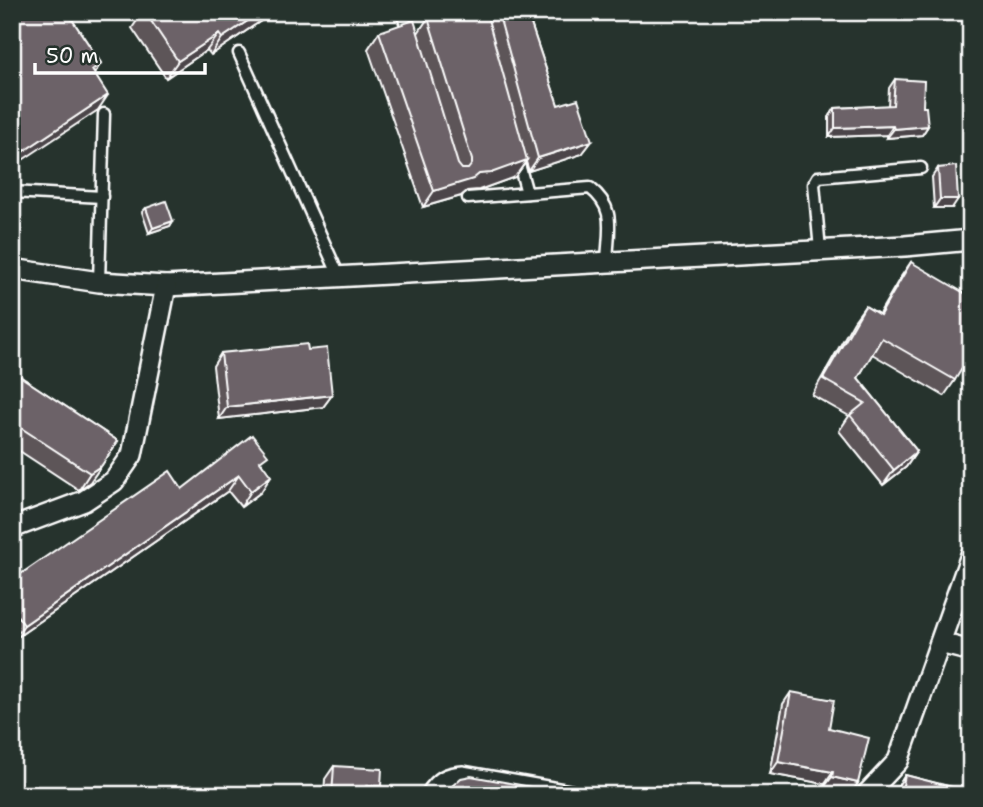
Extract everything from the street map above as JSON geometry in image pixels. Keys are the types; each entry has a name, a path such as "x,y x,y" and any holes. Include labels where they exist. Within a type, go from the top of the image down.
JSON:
{"street":[{"path":"12,268 99,282 166,286 971,240"},
{"path":"12,528 84,501 114,481 132,455 166,286"},
{"path":"866,795 898,761 971,555"},
{"path":"940,643 971,652"},
{"path":"431,795 436,786 448,777 463,776 559,794"}],"lane":[{"path":"401,12 413,51"},
{"path":"239,53 339,276"},
{"path":"99,282 104,114"},
{"path":"513,141 527,193"},
{"path":"820,250 814,184 818,177 921,168"},
{"path":"468,198 590,188 602,197 609,210 607,262"},
{"path":"12,192 102,197"}],"building":[{"path":"24,12 67,12 101,63 92,70 108,95 12,159 12,20"},
{"path":"145,12 261,12 222,38 219,34 178,61"},
{"path":"444,12 486,12 527,160 434,191 379,32 414,20 458,164 462,169 468,169 472,160 428,18"},
{"path":"498,12 527,12 558,105 578,99 592,141 538,158"},
{"path":"895,79 924,81 923,107 926,107 928,126 894,129 893,126 835,128 835,108 893,105"},
{"path":"956,166 958,199 940,199 938,168"},
{"path":"166,201 173,221 153,228 146,208"},
{"path":"911,262 971,297 971,354 955,380 882,338 858,378 917,451 894,470 850,415 865,403 823,379 865,306 880,315"},
{"path":"307,344 308,350 327,348 332,395 227,407 221,353"},
{"path":"12,371 118,441 102,465 90,473 12,422"},
{"path":"252,435 268,455 260,461 271,476 251,491 239,475 24,625 12,608 12,580 170,471 182,489"},
{"path":"791,692 834,700 829,728 869,738 858,783 832,777 833,772 778,762"},
{"path":"334,766 382,769 381,786 367,786 364,795 332,795"},
{"path":"905,775 968,791 971,779 971,795 901,795"},
{"path":"471,776 542,789 540,795 450,795 451,787 461,778"}]}
